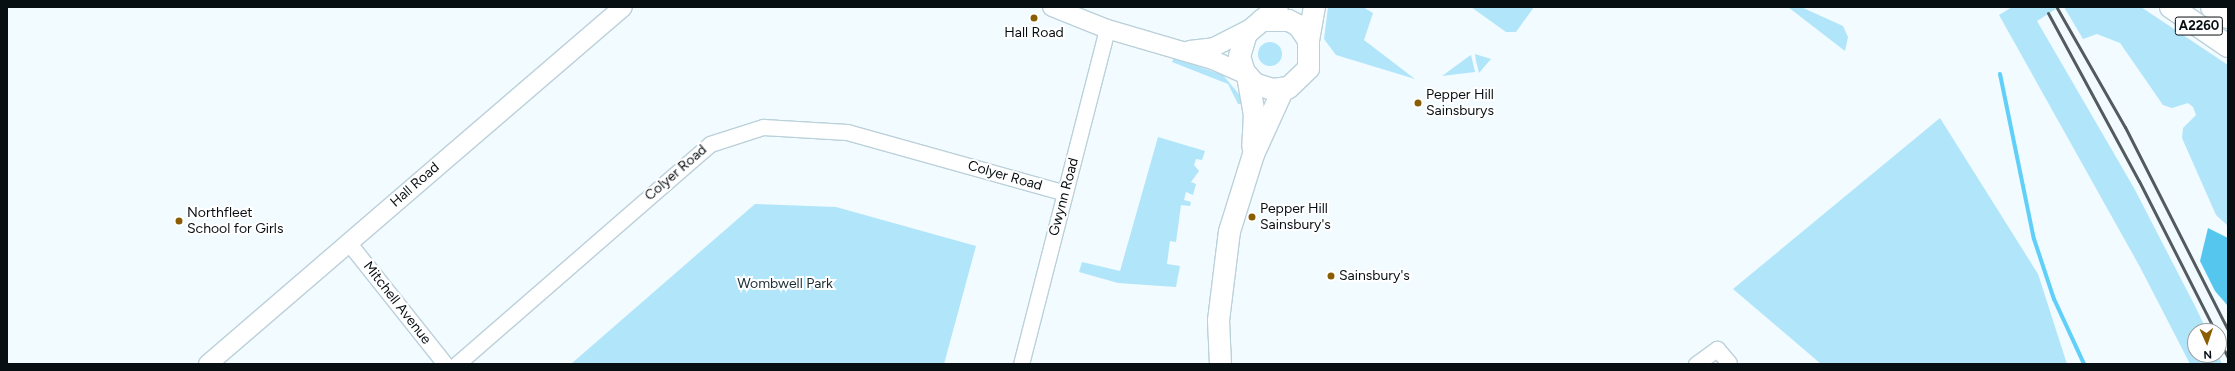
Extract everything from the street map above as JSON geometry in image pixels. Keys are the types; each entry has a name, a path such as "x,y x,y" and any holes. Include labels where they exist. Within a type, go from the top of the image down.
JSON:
{"main road":[{"path":"1253,154 1254,113 1247,75 1239,52 1255,25 1277,7"},
{"path":"1247,75 1264,88 1283,88 1293,84 1306,72 1311,55 1303,24 1314,7"},
{"name":"A2260","path":"2171,7 2228,46"},
{"path":"2212,7 2228,17"},
{"path":"1255,25 1280,18 1303,24"},
{"path":"1220,364 1218,320 1226,248 1253,154 1283,88"}],"street":[{"name":"Hall Road","path":"208,364 623,7"},
{"path":"1052,7 1108,29 1185,51 1247,75"},
{"path":"1185,51 1214,47 1255,25"},
{"name":"Gwynn Road","path":"1021,364 1108,29"},
{"name":"Colyer Road","path":"458,364 710,144 763,127 847,132 1065,193"},
{"name":"Mitchell Avenue","path":"348,242 445,364"},
{"path":"1696,364 1717,349 1729,362"}],"green space":[{"path":"1328,7 1363,7 1373,13 1364,40 1415,79 1336,55 1324,39"},
{"path":"1471,7 1534,7 1516,32 1506,32"},
{"path":"1788,7 1801,7 1843,26 1848,37 1845,51"},
{"path":"2012,7 2059,7 2037,21 2134,188 2203,323 2187,323 2187,358 2140,267 1999,15"},
{"path":"2064,7 2141,7 2228,65 2228,226 2216,215 2182,138 2183,128 2196,115 2193,107 2188,103 2172,108 2163,105 2120,43 2097,34 2083,39"},
{"path":"1270,42 1278,46 1282,54 1278,62 1270,66 1262,62 1258,54 1262,46"},
{"path":"1475,54 1491,59 1479,73 1476,61"},
{"path":"1471,55 1475,72 1442,76 1468,57"},
{"path":"1174,58 1223,75 1247,104 1238,104 1228,84 1172,62"},
{"path":"1940,118 2038,274 2067,364 1821,364 1733,289"},
{"path":"1158,137 1205,151 1202,160 1196,159 1194,165 1199,171 1191,182 1196,184 1193,195 1186,192 1184,200 1191,202 1190,206 1181,205 1176,242 1170,241 1167,264 1180,266 1176,287 1118,283 1079,272 1082,262 1120,271"},
{"name":"Wombwell Park","path":"755,204 836,207 976,246 944,364 571,364"},
{"path":"2189,363 2222,364 2190,364"}],"shaded area":[{"path":"2208,228 2228,238 2228,306 2215,291 2200,261"}],"waterway":[{"path":"2000,74 2034,239 2054,299 2084,364"}],"railway":[{"path":"2057,8 2125,127 2228,330"},
{"path":"2048,13 2139,181 2211,323"}],"place":[{"name":"Hall Road","path":"1034,18"},
{"name":"Pepper Hill Sainsburys","path":"1418,103"},
{"name":"Pepper Hill Sainsbury's","path":"1252,217"},
{"name":"Northfleet School for Girls","path":"179,221"},
{"name":"Sainsbury's","path":"1331,276"}]}
